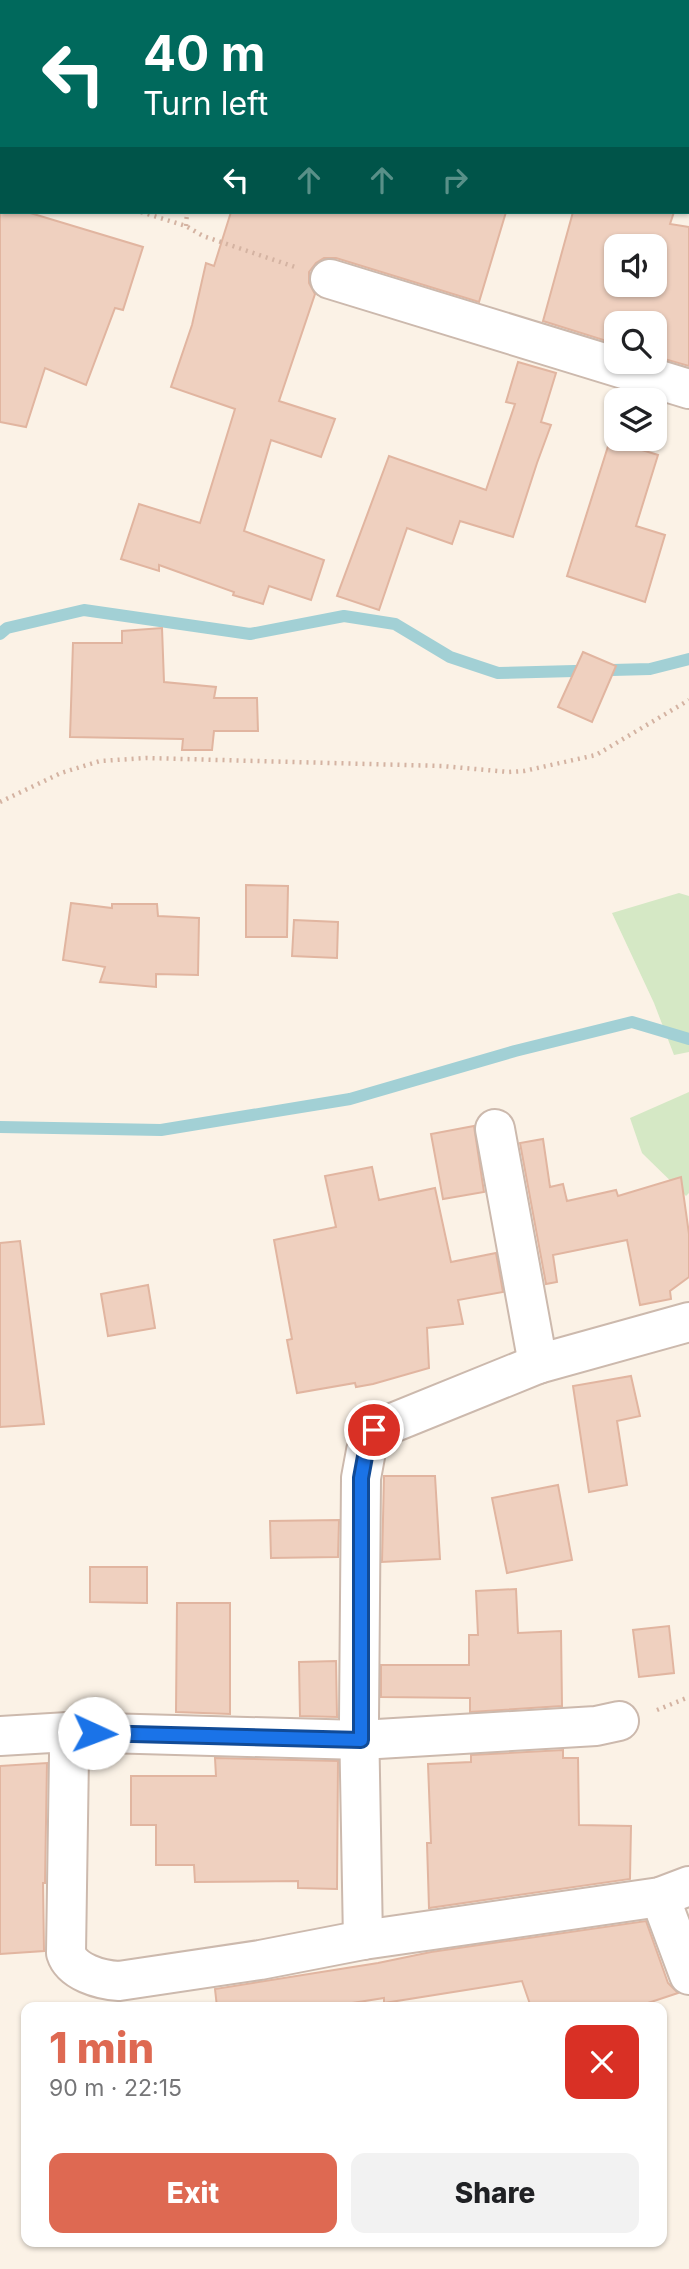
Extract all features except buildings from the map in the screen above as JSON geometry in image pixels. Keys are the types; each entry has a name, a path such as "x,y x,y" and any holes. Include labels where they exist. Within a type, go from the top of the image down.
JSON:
{"street":[{"path":"330,279 689,389"},
{"path":"495,1129 538,1364"},
{"path":"363,1940 361,1478 366,1451 374,1430 538,1364 689,1322"},
{"path":"0,1736 68,1732 361,1740 596,1726 619,1721"},
{"path":"68,1732 66,1953 77,1969 102,1979 119,1981 260,1960 363,1940 675,1891 689,1975"}],"path":[{"path":"147,214 330,279"},
{"path":"186,226 187,214"},
{"path":"0,802 61,774 100,761 146,758 442,766 524,771 596,755 689,700"}],"green space":[{"path":"679,893 689,896 689,1052 674,1055 654,1003 612,913"},
{"path":"689,1092 689,1193 686,1196 642,1153 630,1118"}],"waterway":[{"path":"0,634 7,628 84,610 250,634 344,616 395,624 450,657 498,673 650,669 689,659"},
{"path":"0,1127 161,1130 350,1099 515,1051 632,1022 689,1039"}],"route":[{"path":"94,1733 361,1740 361,1478 366,1451 374,1430"}]}
